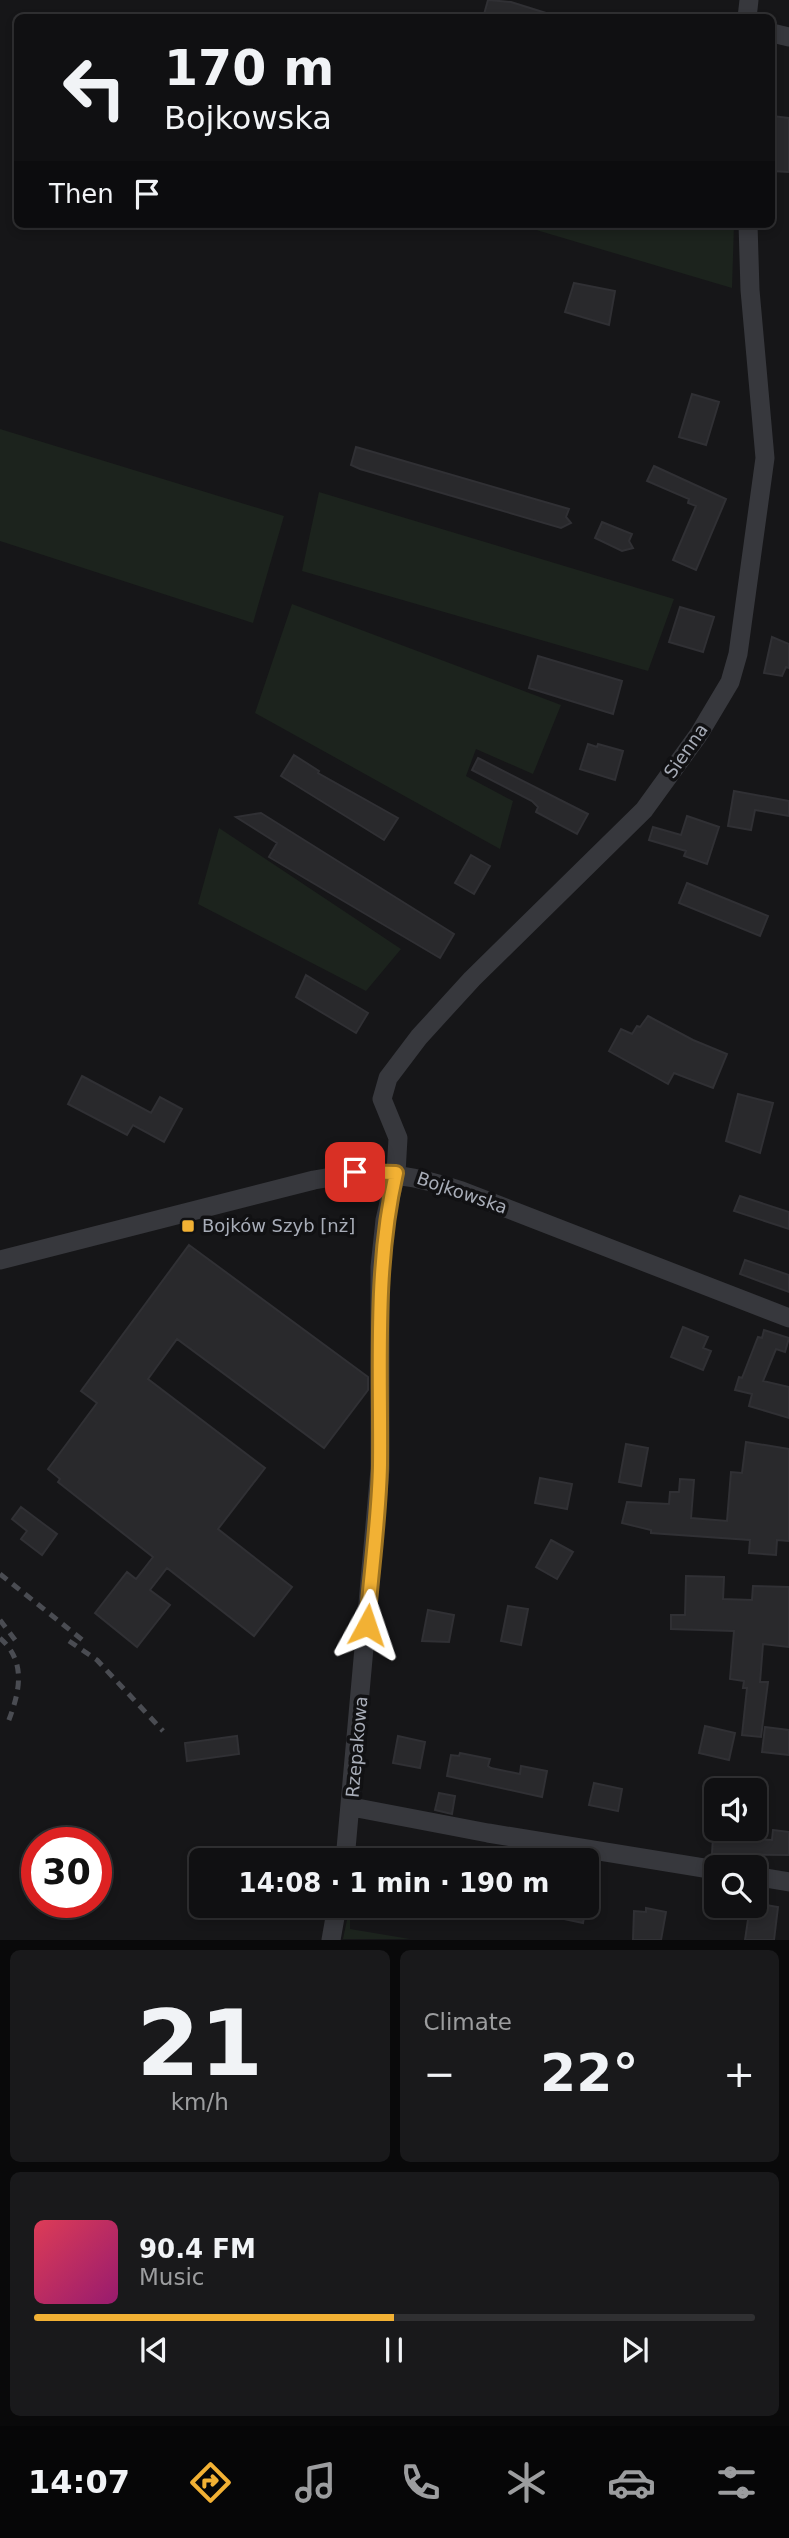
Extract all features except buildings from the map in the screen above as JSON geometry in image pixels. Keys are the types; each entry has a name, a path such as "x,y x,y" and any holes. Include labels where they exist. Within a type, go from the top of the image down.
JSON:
{"street":[{"name":"Sienna","path":"396,1173 398,1138 382,1099 388,1078 419,1037 472,979 644,810 699,734 730,682 737,654 765,458 750,290 748,228"},
{"name":"Bojkowska","path":"0,1260 314,1180 355,1172 396,1173 431,1180 463,1191 789,1318"},
{"name":"Rzepakowa","path":"347,1848 380,1469 380,1267 385,1220 396,1173"},
{"path":"352,1807 488,1833 704,1868"},
{"path":"767,1878 789,1882"},
{"path":"331,1940 335,1918"}],"shaded area":[{"path":"530,228 734,228 732,288"},
{"path":"0,429 284,516 253,623 0,541"},
{"path":"319,492 674,599 648,671 302,571"},
{"path":"292,604 561,705 533,774 476,749 466,776 513,801 500,849 255,713"},
{"path":"219,828 401,949 366,991 198,904"},
{"path":"347,1918 350,1918 350,1929 410,1939 343,1939"}],"railway":[{"path":"0,1574 85,1642"},
{"path":"0,1620 19,1645"},
{"path":"0,1638 9,1648 18,1668 15,1702 7,1725"},
{"path":"69,1641 97,1660 163,1731"}],"place":[{"name":"Bojków Szyb [nż]","path":"188,1226"}],"route":[{"path":"355,1172 396,1173 385,1220 380,1267 380,1469 367,1625"}]}
